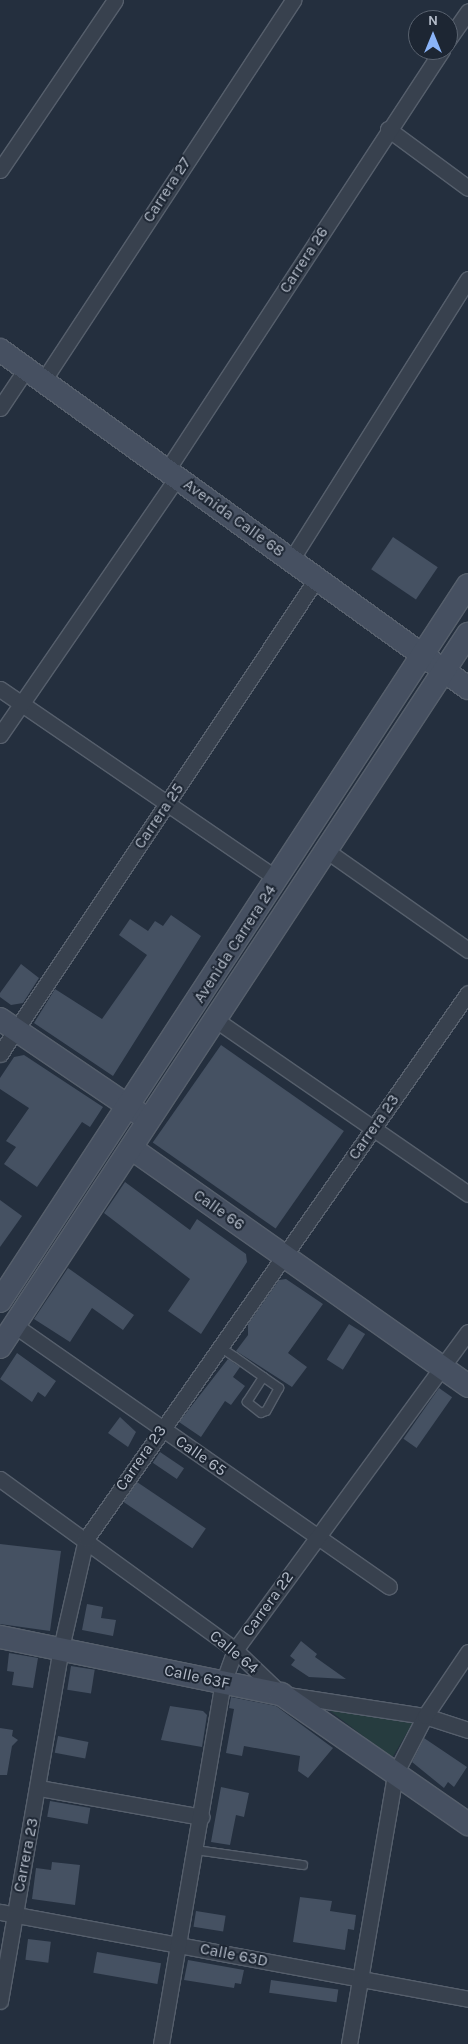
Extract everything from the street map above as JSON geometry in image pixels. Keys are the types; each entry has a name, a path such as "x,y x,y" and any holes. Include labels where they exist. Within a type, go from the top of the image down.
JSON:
{"main road":[{"name":"Avenida Calle 68","path":"0,350 468,688"},
{"name":"Avenida Carrera 24","path":"0,1302 468,585"},
{"name":"Avenida Carrera 24","path":"0,1347 468,634"},
{"path":"8,1024 150,1120"},
{"path":"128,1106 131,1148"},
{"name":"Calle 66","path":"131,1148 468,1386"},
{"name":"Calle 63F","path":"0,1637 62,1648 281,1694"},
{"name":"Calle 64","path":"281,1694 468,1824"}],"street":[{"path":"0,170 115,0"},
{"name":"Carrera 27","path":"0,408 35,375 293,0"},
{"path":"458,26 468,11"},
{"name":"Carrera 26","path":"0,735 172,473 388,129 435,60"},
{"path":"388,129 468,188"},
{"path":"291,560 468,279"},
{"name":"Carrera 25","path":"0,1054 8,1024 167,803 317,578"},
{"path":"0,689 277,879"},
{"path":"327,851 468,950"},
{"name":"Carrera 23","path":"0,2001 39,1788 62,1648 86,1539 468,993"},
{"path":"216,1020 468,1194"},
{"name":"Calle 65","path":"14,1325 389,1587"},
{"name":"Carrera 22","path":"161,2044 196,1850 223,1683 235,1650 468,1332"},
{"name":"Calle 64","path":"0,1479 86,1539 235,1650 281,1694"},
{"path":"349,2044 395,1774 425,1716 468,1652"},
{"name":"Calle 63F","path":"281,1694 425,1716"},
{"path":"425,1716 468,1730"},
{"path":"39,1788 201,1817"},
{"name":"Calle 63D","path":"0,1912 468,1999"}],"lane":[{"path":"220,1347 264,1377 280,1390 266,1411 261,1413 247,1402 264,1377"},
{"path":"196,1850 303,1865"}],"green space":[{"path":"329,1710 414,1721 392,1758"}],"building":[{"path":"393,537 438,567 416,600 371,569"},
{"path":"171,915 201,936 113,1076 34,1023 55,989 102,1019 147,955 119,935 130,919 148,931 155,921 163,926"},
{"path":"21,964 39,978 23,1003 11,1005 0,997 0,993"},
{"path":"221,1045 344,1131 276,1229 153,1142"},
{"path":"24,1055 103,1107 90,1127 82,1122 37,1187 4,1164 16,1147 6,1141 29,1108 0,1089 0,1078 14,1057"},
{"path":"125,1182 190,1230 197,1219 246,1254 247,1262 201,1334 168,1311 190,1279 104,1213"},
{"path":"0,1200 22,1216 0,1247"},
{"path":"68,1268 134,1315 123,1330 92,1308 70,1342 34,1319"},
{"path":"286,1279 323,1304 288,1353 307,1367 292,1387 236,1351 248,1335 248,1324 279,1280"},
{"path":"349,1324 365,1334 343,1370 327,1360"},
{"path":"17,1353 56,1381 45,1397 38,1392 32,1402 0,1379"},
{"path":"228,1359 240,1367 233,1377 245,1386 231,1405 225,1401 201,1437 179,1422"},
{"path":"439,1388 452,1397 417,1448 403,1439"},
{"path":"120,1417 136,1432 128,1447 108,1433"},
{"path":"160,1452 184,1468 177,1479 153,1463"},
{"path":"137,1482 206,1528 192,1548 124,1502"},
{"path":"0,1544 61,1551 50,1631 0,1624"},
{"path":"87,1604 103,1607 101,1618 116,1620 113,1636 82,1630"},
{"path":"301,1641 317,1654 315,1657 346,1679 309,1677 291,1665 295,1660 290,1656"},
{"path":"9,1653 38,1658 33,1688 12,1685 14,1672 7,1671"},
{"path":"71,1666 95,1670 91,1693 67,1690"},
{"path":"231,1697 276,1706 333,1748 308,1778 298,1771 300,1756 244,1746 242,1756 226,1753 234,1709 229,1708"},
{"path":"170,1706 203,1711 207,1715 202,1747 161,1740"},
{"path":"0,1728 13,1730 12,1736 18,1740 12,1746 7,1775 0,1775"},
{"path":"58,1736 88,1742 85,1759 55,1753"},
{"path":"424,1738 467,1767 454,1787 448,1782 444,1788 412,1762"},
{"path":"221,1787 249,1793 244,1817 236,1815 230,1845 211,1842"},
{"path":"50,1801 90,1808 88,1824 47,1817"},
{"path":"52,1862 80,1865 75,1905 32,1899 36,1868 51,1870"},
{"path":"300,1897 332,1901 330,1911 356,1915 354,1930 348,1929 345,1950 293,1942"},
{"path":"196,1911 226,1916 223,1931 193,1927"},
{"path":"28,1939 51,1942 48,1963 25,1960"},
{"path":"97,1952 161,1963 157,1984 93,1973"},
{"path":"188,1960 244,1970 241,1984 235,1983 234,1988 184,1980"},
{"path":"271,1980 338,1989 337,2002 269,1993"}]}
